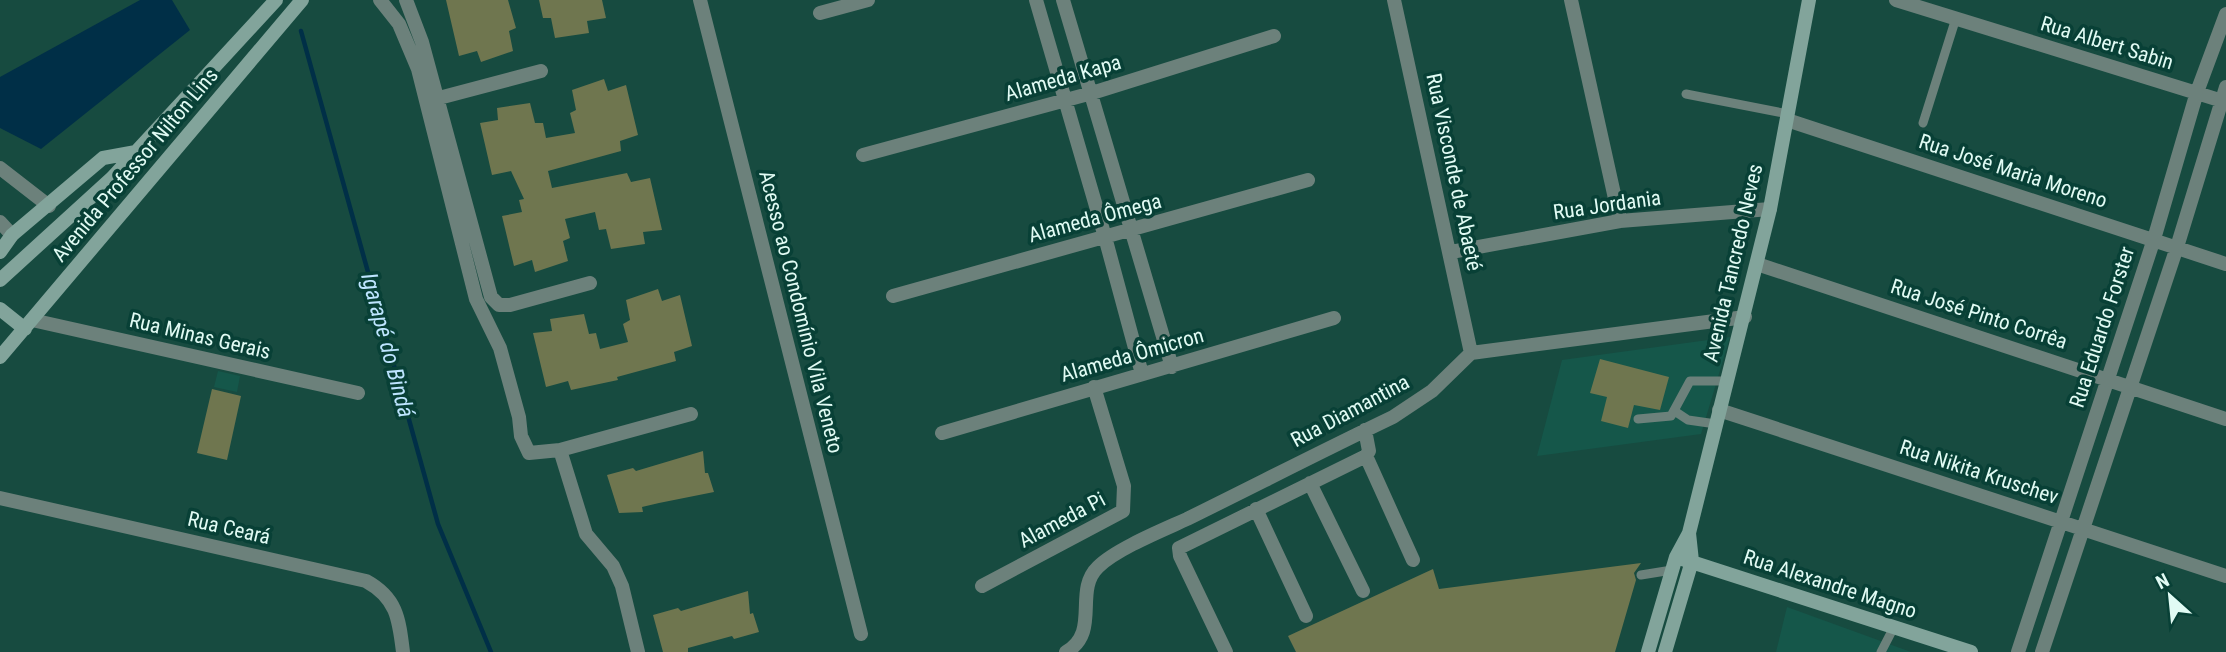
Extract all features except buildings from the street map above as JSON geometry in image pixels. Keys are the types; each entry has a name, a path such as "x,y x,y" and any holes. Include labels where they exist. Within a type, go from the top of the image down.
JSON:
{"main road":[{"name":"Avenida Professor Nilton Lins","path":"0,280 26,253 93,197 276,0"},
{"name":"Avenida Professor Nilton Lins","path":"0,357 302,0"},
{"name":"Avenida Tancredo Neves","path":"1648,652 1674,563 1689,533 1745,317 1770,209 1810,0"},
{"path":"0,252 12,235 103,158 136,152"},
{"path":"0,309 29,325"},
{"name":"Avenida Tancredo Neves","path":"1665,652 1692,561 1689,533"},
{"name":"Rua Alexandre Magno","path":"1674,563 1692,561 1970,652"}],"street":[{"path":"380,0 399,24 418,69 476,299 500,348 519,417 521,436 529,453 560,450 691,414"},
{"name":"Acesso ao Condomínio Vila Veneto","path":"700,0 861,634"},
{"path":"820,13 868,0"},
{"path":"1036,0 1142,374"},
{"path":"1063,0 1172,367"},
{"name":"Rua Visconde de Abaeté","path":"1394,0 1471,353"},
{"path":"1571,0 1619,221"},
{"name":"Rua Albert Sabin","path":"1896,0 2197,92 2224,97"},
{"path":"409,2 439,99 491,298 499,305 510,305 590,283"},
{"name":"Rua Eduardo Forster","path":"2018,652 2063,521 2106,378 2154,239 2197,92 2226,14"},
{"name":"Alameda Kapa","path":"863,155 1092,93 1273,36"},
{"path":"439,99 541,71"},
{"path":"2042,652 2224,97"},
{"name":"Rua José Maria Moreno","path":"1787,117 2226,264"},
{"path":"0,168 48,206"},
{"name":"Alameda Ômega","path":"893,296 1308,180"},
{"name":"Rua Jordania","path":"1451,252 1619,221 1770,209"},
{"path":"0,222 12,235"},
{"name":"Rua José Pinto Corrêa","path":"1757,264 2226,419"},
{"path":"1471,353 1745,317"},
{"name":"Alameda Ômicron","path":"942,433 1334,318"},
{"name":"Rua Minas Gerais","path":"29,325 358,393"},
{"name":"Rua Diamantina","path":"1066,652 1081,638 1086,626 1091,575 1099,566 1143,540 1393,417 1432,391 1471,353"},
{"name":"Alameda Pi","path":"982,586 1122,511 1124,486 1094,387"},
{"name":"Rua Nikita Kruschev","path":"1719,410 2226,576"},
{"path":"1226,652 1180,556 1179,548 1366,456 1369,451 1365,430"},
{"path":"560,450 586,534 613,566 622,586 638,652"},
{"path":"1366,456 1413,560"},
{"path":"1310,482 1363,591"},
{"name":"Rua Ceará","path":"0,498 366,581 383,590 392,604 404,652"},
{"path":"1256,509 1306,616"}],"lane":[{"path":"1923,123 1956,19"},
{"path":"1686,94 1787,117"},
{"path":"1638,419 1662,418 1676,412 1690,381 1727,381"},
{"path":"1676,412 1688,420 1716,424"},
{"path":"1641,575 1674,563"},
{"path":"1881,652 1894,627"}],"shaded area":[{"path":"1730,337 1701,434 1537,456 1562,360"},
{"path":"218,371 240,376 237,392 214,387"},
{"path":"1787,607 1911,652 1776,652"}],"water":[{"path":"140,0 172,0 190,30 41,149 0,128 0,77"}],"waterway":[{"name":"Igarapé do Bindá","path":"301,31 438,524 491,652"}]}
